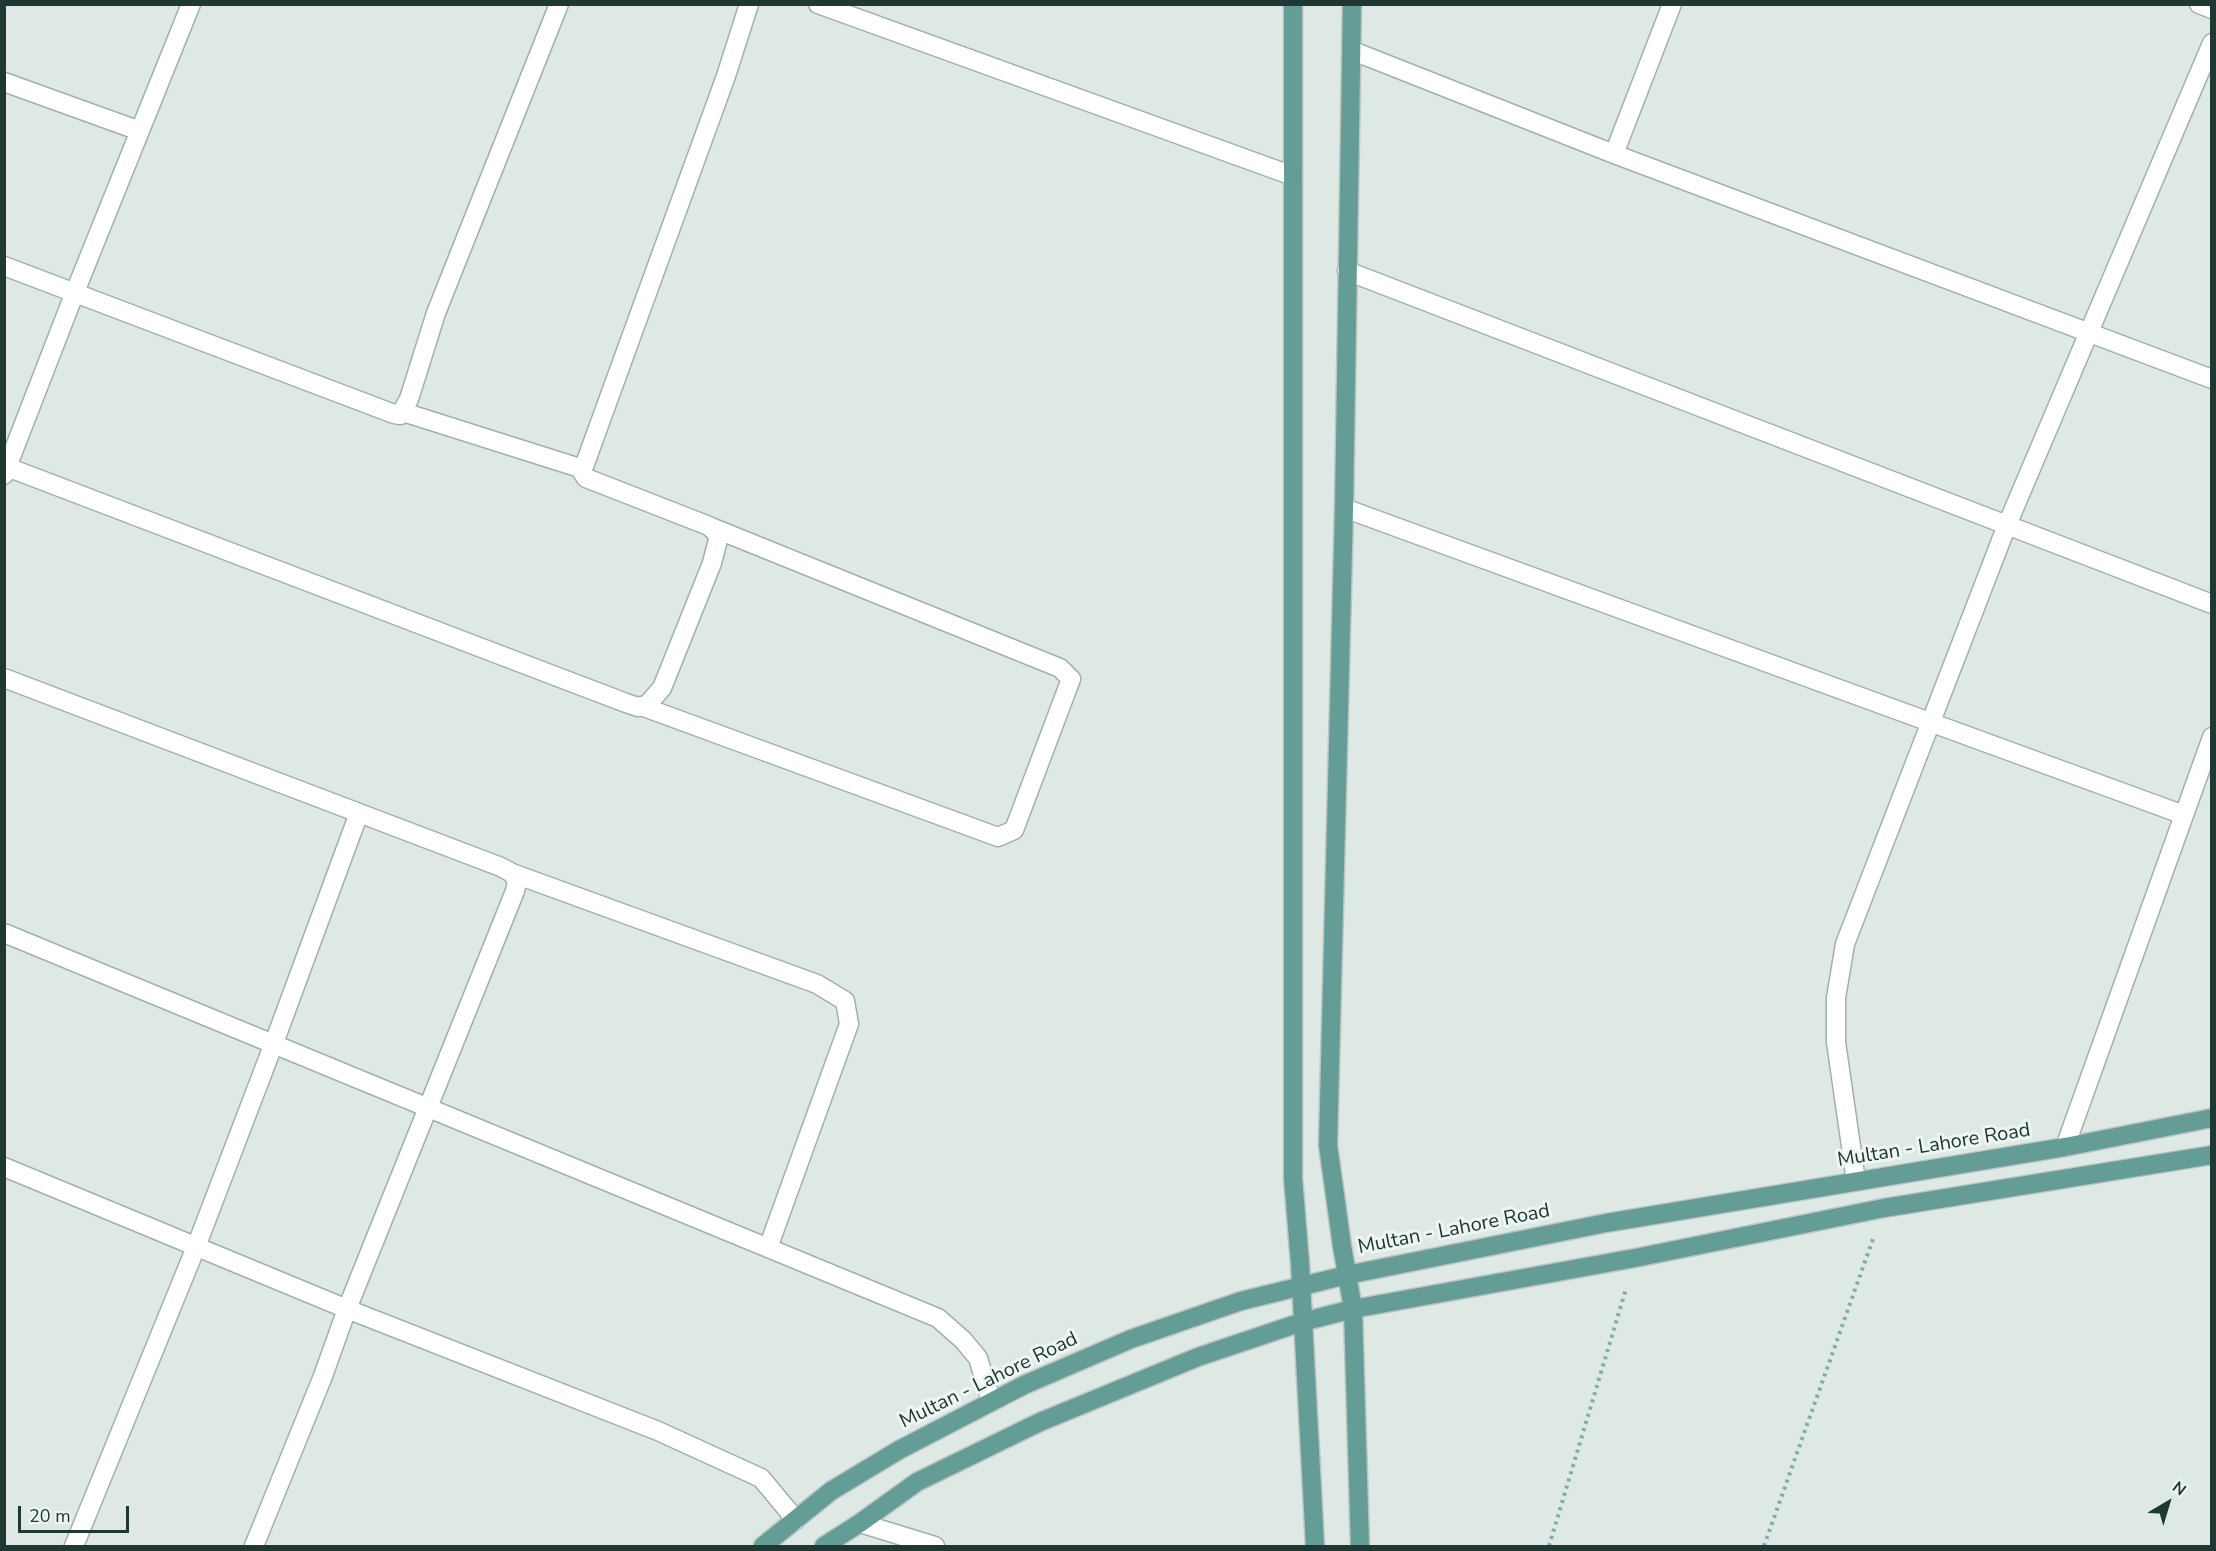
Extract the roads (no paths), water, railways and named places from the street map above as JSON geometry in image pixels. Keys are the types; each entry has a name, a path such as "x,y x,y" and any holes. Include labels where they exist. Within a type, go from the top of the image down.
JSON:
{"main road":[{"path":"1293,4 1293,1178 1316,1546"},
{"path":"1352,4 1344,508 1328,1145 1353,1309 1360,1546"},
{"name":"Multan - Lahore Road","path":"762,1546 831,1491 899,1450 991,1401 1131,1339 1241,1301 1347,1275 1606,1223 2065,1147 2211,1118"},
{"path":"824,1546 917,1482 1040,1422 1198,1357 1302,1322 1353,1309 1635,1258 1884,1208 2211,1155"}],"street":[{"path":"191,4 6,471 626,703 641,706 998,837 1014,830 1071,679 1060,668 586,478 582,474 726,76 749,4"},
{"path":"4,266 400,415 409,399 436,313 559,4"},
{"path":"818,4 1293,176"},
{"path":"1614,154 1672,4"},
{"path":"2199,4 2211,9"},
{"path":"1856,1181 1836,1042 1836,998 1845,944 2007,525 2211,43"},
{"path":"1353,51 1614,154 2211,379"},
{"path":"4,82 140,131"},
{"path":"1347,271 2211,604"},
{"path":"403,412 583,470"},
{"path":"1344,508 2184,815"},
{"path":"641,706 647,705 662,688 712,563 719,536 709,526"},
{"path":"4,678 512,873 817,984 845,1001 849,1024 768,1248"},
{"path":"2065,1147 2211,737"},
{"path":"74,1546 196,1247 359,813"},
{"path":"254,1546 515,891 518,882 512,873"},
{"path":"4,933 939,1318 963,1340 978,1358 991,1401"},
{"path":"4,1167 347,1309 658,1431 761,1478 796,1520"},
{"path":"860,1523 935,1546"}]}
